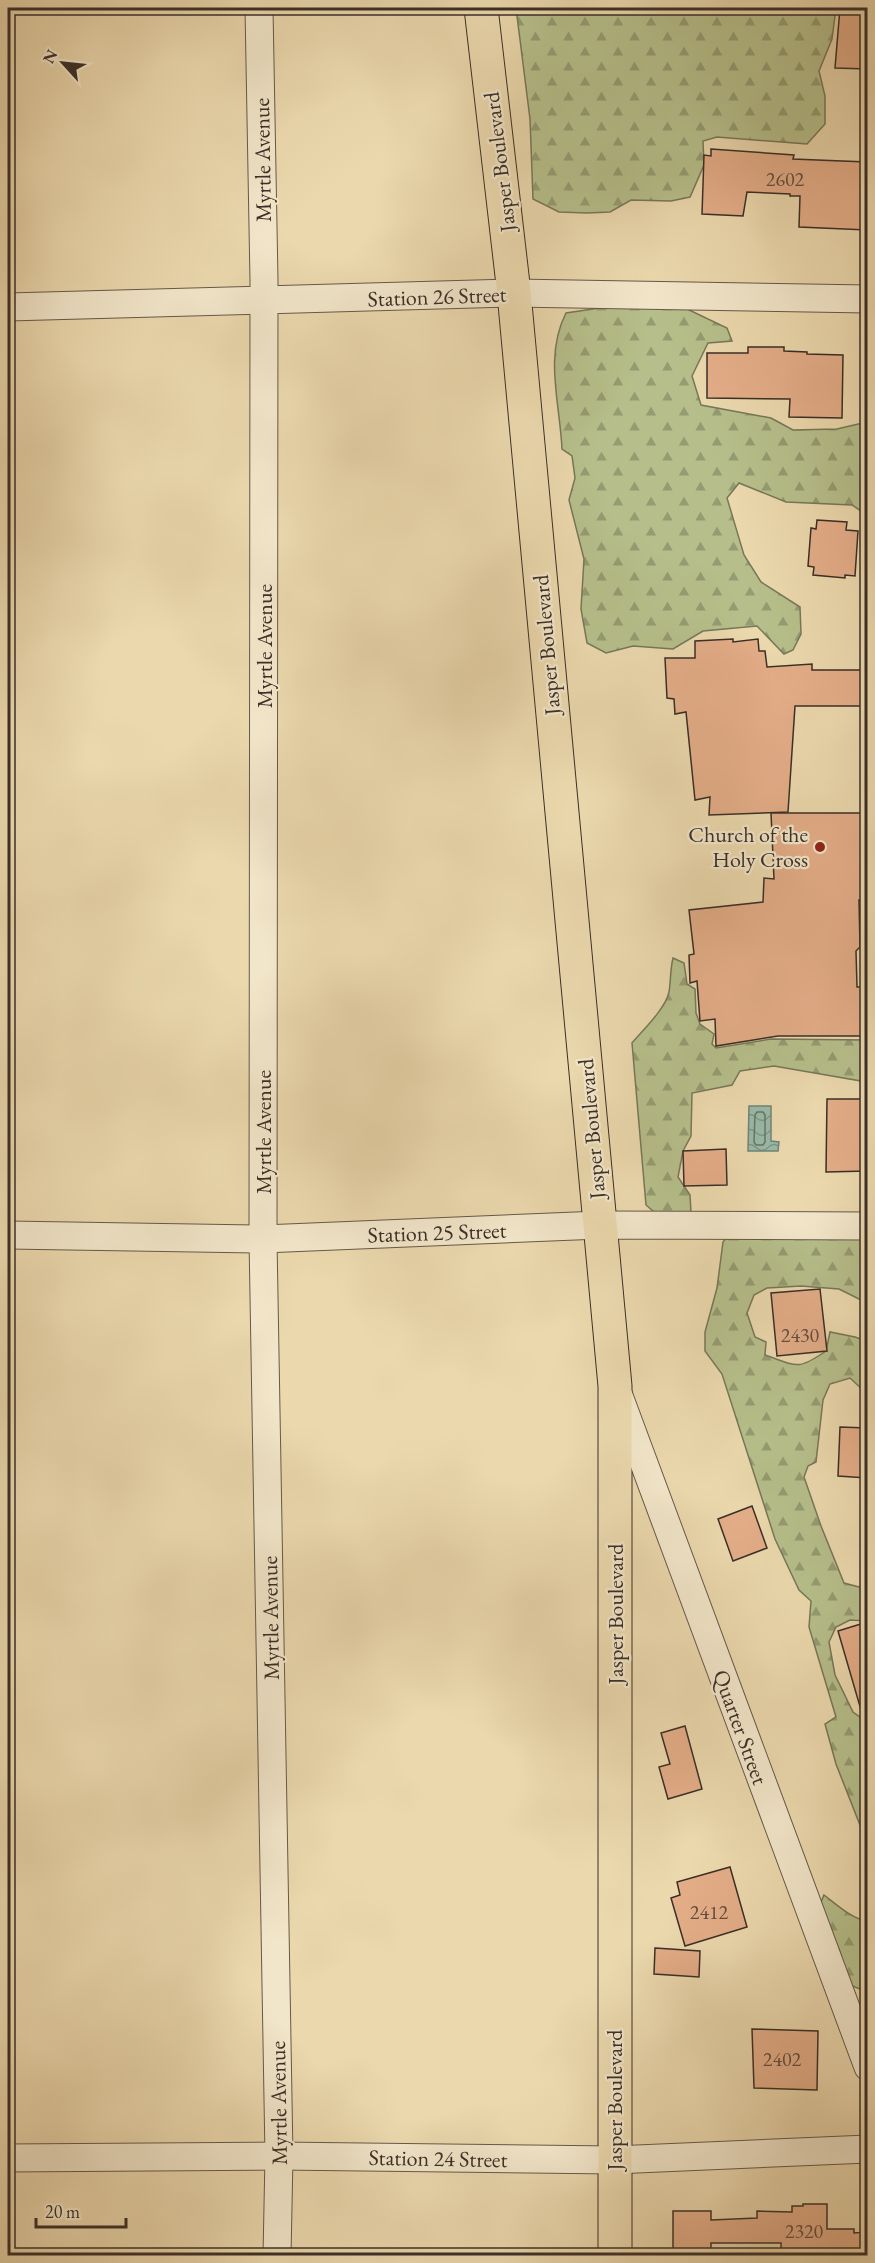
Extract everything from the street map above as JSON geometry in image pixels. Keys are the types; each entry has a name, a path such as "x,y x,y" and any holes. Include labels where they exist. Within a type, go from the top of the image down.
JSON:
{"main road":[{"name":"Jasper Boulevard","path":"481,8 514,293 615,1386 615,2256"}],"street":[{"name":"Myrtle Avenue","path":"260,8 264,301 263,1239 279,2156 277,2256"},
{"name":"Station 26 Street","path":"8,307 514,293 867,299"},
{"name":"Station 25 Street","path":"8,1235 263,1239 600,1225 867,1226"},
{"name":"Quarter Street","path":"615,1386 867,2067"},
{"name":"Station 24 Street","path":"8,2158 279,2156 614,2160 867,2149"}],"green space":[{"path":"516,8 836,8 832,39 819,71 825,96 825,124 807,144 717,137 703,141 704,165 690,197 671,201 631,200 610,212 559,212 533,199 530,119"},
{"path":"633,303 683,307 727,328 732,341 708,343 692,376 701,405 771,418 793,430 837,429 867,422 867,515 852,505 786,502 739,483 727,498 744,555 761,582 800,607 801,634 793,650 784,654 757,626 703,631 673,649 633,646 606,653 587,643 581,609 584,559 569,500 575,478 572,456 562,449 555,380 556,346 559,329 566,313"},
{"path":"865,913 868,913 867,986 864,986"},
{"path":"673,958 684,963 687,984 695,989 696,1013 700,1024 714,1034 712,1044 716,1048 771,1039 867,1040 867,1082 774,1066 740,1071 732,1085 692,1093 691,1136 683,1151 678,1177 690,1195 691,1213 662,1219 646,1205 632,1043 664,1005 669,992"},
{"path":"731,1232 867,1235 867,1303 839,1289 801,1286 767,1288 754,1295 747,1313 755,1337 766,1342 765,1355 791,1364 809,1362 826,1351 830,1332 867,1341 867,1404 865,1392 850,1378 830,1384 823,1400 816,1462 808,1466 804,1477 844,1583 867,1589 867,1621 850,1620 836,1627 829,1642 835,1675 853,1712 867,1722 867,1843 836,1764 825,1724 836,1717 809,1627 811,1601 799,1590 775,1539 722,1374 705,1351 705,1332 717,1288 723,1242"},
{"path":"824,1895 850,1914 867,1921 867,1992 850,1985 839,1949 819,1907"}],"water":[{"path":"749,1106 771,1106 771,1141 779,1142 778,1151 748,1151"}],"building":[{"path":"840,8 867,8 867,69 835,68"},
{"path":"711,149 794,155 793,159 867,162 867,230 799,227 800,196 790,196 790,194 747,192 743,216 702,214 704,155 711,156"},
{"path":"748,347 784,347 784,351 843,355 842,418 789,417 790,399 707,398 707,353 748,353"},
{"path":"817,520 847,522 846,530 858,531 855,576 845,575 845,578 813,575 814,567 808,566 811,528 816,529"},
{"path":"733,639 733,642 758,639 759,651 765,651 767,667 812,664 812,670 867,670 867,706 795,706 788,812 709,815 710,797 695,800 686,712 675,714 674,699 667,698 665,658 695,658 695,641"},
{"path":"771,813 867,813 867,900 859,900 860,947 856,951 857,987 867,987 867,1036 778,1036 716,1046 715,1019 700,1021 697,981 690,983 689,955 694,954 689,910 763,902 764,878 774,879"},
{"path":"827,1099 867,1099 867,1171 826,1172"},
{"path":"726,1149 727,1185 684,1186 683,1151"},
{"path":"820,1289 827,1351 777,1356 771,1293"},
{"path":"840,1427 867,1428 867,1478 838,1476"},
{"path":"752,1506 767,1548 733,1561 718,1519"},
{"path":"867,1622 867,1709 861,1710 838,1631"},
{"path":"685,1726 702,1789 668,1799 659,1767 670,1764 661,1733"},
{"path":"730,1867 747,1927 685,1946 671,1898 680,1895 677,1882"},
{"path":"655,1948 700,1951 699,1977 654,1974"},
{"path":"752,2029 818,2031 817,2090 754,2088"},
{"path":"803,2204 827,2204 827,2229 854,2229 854,2233 866,2232 866,2256 781,2256 781,2243 711,2243 711,2249 673,2249 673,2211 711,2211 711,2220 757,2218 757,2211 792,2212 792,2206 803,2206"}],"place":[{"name":"Church of the Holy Cross","path":"820,847"}]}
